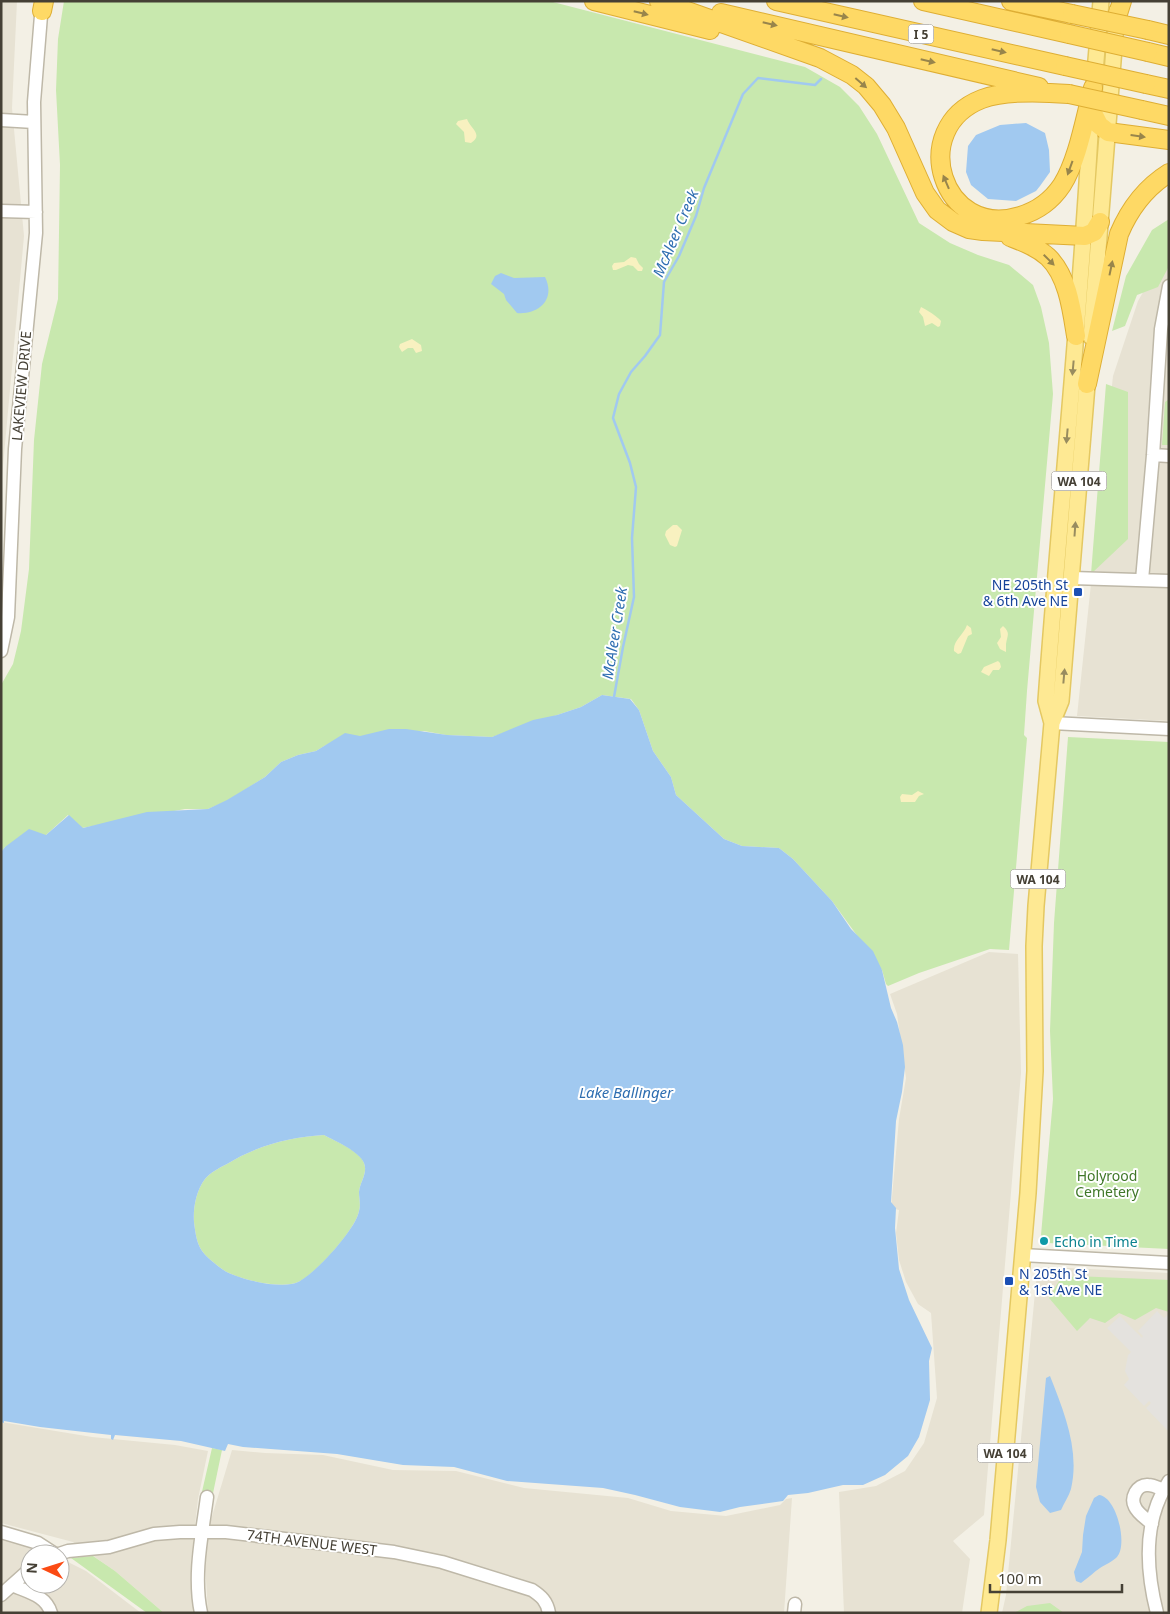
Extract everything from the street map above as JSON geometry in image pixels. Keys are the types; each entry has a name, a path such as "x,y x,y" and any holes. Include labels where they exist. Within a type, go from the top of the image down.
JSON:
{"highway":[{"path":"594,1 820,58"},
{"path":"659,1 820,58 852,75 866,86 882,105 896,128 918,180 936,210 958,225 970,229 990,231 1085,236 1094,232 1100,222"},
{"path":"672,1 1169,116"},
{"name":"I 5","path":"776,1 1169,89"},
{"name":"I 5","path":"923,1 1169,56"},
{"path":"1011,1 1162,33"},
{"path":"1116,20 1122,1"},
{"path":"1069,94 1000,95 981,100 960,113 946,132 941,146 940,157 945,184 959,203 979,216 1004,219 1027,214 1050,199 1066,177 1094,88"},
{"path":"1092,112 1099,124 1108,132 1169,140"},
{"path":"1086,384 1119,234 1129,213 1142,195 1169,173"},
{"path":"990,231 1036,248 1048,257 1056,267 1062,280 1076,336"}],"main road":[{"name":"WA 104","path":"1052,723 1046,701 1085,236 1101,1"},
{"name":"WA 104","path":"989,1613 998,1540 1036,1071 1034,946 1036,906 1052,723 1062,701 1117,1"},
{"path":"1052,618 1062,595 1064,582 1072,578 1066,574 1057,555"}],"street":[{"name":"LAKEVIEW DRIVE","path":"1,650 8,617 15,449 36,233 34,102 43,4"},
{"path":"1,120 34,122"},
{"path":"1,211 36,212"},
{"path":"1142,580 1153,455 1161,329 1169,286"},
{"path":"1153,455 1169,456"},
{"path":"1072,578 1169,581"},
{"path":"1052,723 1169,729"},
{"path":"1022,1255 1169,1263"},
{"path":"1152,1524 1136,1510 1133,1503 1134,1495 1139,1487 1147,1484 1166,1485 1157,1504 1152,1524 1148,1556 1149,1576 1157,1613"},
{"path":"201,1613 198,1596 202,1532 208,1497"},
{"path":"1,1532 40,1544"},
{"name":"74TH AVENUE WEST","path":"70,1552 109,1547 154,1534 226,1532 388,1552 442,1562 532,1590 542,1597 548,1608"},
{"path":"1,1595 20,1578"},
{"path":"12,1585 42,1598 48,1606 50,1613"}],"shaded area":[{"path":"1,1 17,1 12,108 24,236 1,488"},
{"path":"1169,253 1169,721 1077,716 1113,376 1138,301 1164,256"},
{"path":"989,952 1018,954 1021,1073 984,1515 953,1541 970,1559 962,1613 844,1613 839,1492 876,1486 905,1471 924,1443 937,1398 931,1313 918,1304 906,1282 899,1260 896,1233 899,1210 891,1208 899,1119 906,1078 897,1014 890,994"},
{"path":"1049,1267 1169,1273 1169,1613 1002,1613 1006,1595 1036,1282 1040,1271"},
{"path":"1157,1311 1164,1318 1169,1314 1169,1432 1146,1408 1151,1403 1149,1401 1144,1406 1124,1385 1129,1379 1125,1371 1128,1355 1131,1352 1107,1328 1120,1316 1142,1338 1143,1336 1138,1331"},
{"path":"1,1422 92,1437 175,1445 208,1451 198,1499 191,1561 193,1613 164,1613 115,1571 73,1542 1,1523"},
{"path":"232,1450 323,1455 393,1470 456,1471 524,1488 628,1498 671,1511 726,1516 780,1505 786,1499 792,1498 784,1613 208,1613 205,1563 210,1523"},
{"path":"1,1535 26,1544 20,1544 20,1594 70,1594 70,1563 86,1571 141,1613 1,1613"}],"green space":[{"path":"64,1 549,1 805,67 840,87 859,106 877,134 919,223 950,243 1009,265 1033,285 1041,307 1049,343 1053,394 1027,691 1024,735 1027,738 1009,950 990,949 919,973 888,986 882,970 832,901 793,859 779,848 742,846 724,839 676,795 671,777 653,751 639,710 631,699 602,695 581,707 492,737 446,735 424,731 326,745 316,751 298,755 281,762 265,777 227,801 208,809 185,809 82,828 68,815 46,835 5,847 1,852 1,685 13,664 21,631 29,569 34,440 42,364 58,299 60,165 56,90 58,39"},
{"path":"1169,219 1169,266 1158,287 1137,295 1125,326 1112,331 1126,276 1152,230"},
{"path":"1106,384 1128,392 1128,539 1091,574"},
{"path":"1169,399 1169,445 1162,445 1165,402"},
{"name":"Holyrood Cemetery","path":"1068,737 1169,742 1169,1249 1048,1243 1041,1235 1053,1099 1050,1031 1054,923"},
{"path":"324,1135 358,1154 365,1167 359,1192 359,1211 351,1229 334,1251 305,1278 298,1282 281,1285 248,1280 228,1273 209,1259 201,1250 194,1222 196,1200 199,1189 205,1179 218,1169 261,1147 286,1140"},
{"path":"1075,1276 1169,1280 1169,1312 1156,1308 1135,1320 1119,1313 1105,1323 1090,1318 1077,1331 1049,1298 1059,1281"},
{"path":"212,1448 222,1450 212,1498 201,1496"},
{"path":"93,1556 115,1571 164,1613 147,1613 71,1558"},
{"path":"1050,1603 1064,1613 1014,1613 1027,1606"}],"sand":[{"path":"467,119 476,134 475,140 471,143 465,142 464,132 456,124 458,121"},
{"path":"631,257 636,258 643,268 642,271 638,271 633,266 628,265 613,270 612,266 614,263 624,262"},
{"path":"921,307 941,321 940,326 938,327 932,323 925,326 923,317 919,312"},
{"path":"412,339 421,345 422,351 416,353 413,348 408,348 402,352 399,347 400,344"},
{"path":"673,525 677,525 682,530 675,547 670,545 665,535 666,531"},
{"path":"967,625 971,628 972,634 968,636 961,653 958,654 954,651 954,647"},
{"path":"1003,626 1008,633 1006,652 1000,649 997,643 1001,637 1000,629"},
{"path":"998,661 1001,667 999,670 993,670 989,676 981,672 984,667"},
{"path":"918,791 924,794 919,796 915,802 901,802 900,797 902,794 912,795"}],"water":[{"path":"1026,123 1045,133 1049,150 1050,172 1036,191 1016,201 988,199 971,185 966,172 968,146 976,135 1000,125"},
{"path":"501,273 514,278 545,277 548,285 547,299 532,311 517,313 506,300 504,294 491,284 495,276"},
{"name":"Lake Ballinger","path":"602,695 630,699 639,710 653,751 671,777 676,795 724,839 742,846 779,848 793,859 832,901 851,929 873,951 882,970 891,1008 903,1045 905,1067 896,1121 891,1202 896,1208 895,1228 899,1269 909,1300 932,1348 929,1361 930,1400 919,1437 908,1456 885,1475 863,1485 843,1485 808,1493 788,1495 783,1501 720,1512 680,1507 603,1488 507,1481 454,1467 403,1465 337,1454 243,1447 228,1444 225,1451 181,1441 115,1435 113,1440 111,1435 1,1422 1,852 5,847 29,829 46,835 69,815 83,828 147,812 208,809 265,777 281,762 298,755 316,751 345,733 360,736 389,729 406,729 447,735 492,737 533,720 581,707","holes":["324,1135 357,1154 364,1163 365,1170 359,1192 360,1206 351,1229 324,1261 298,1282 282,1285 259,1282 228,1273 222,1269 201,1250 194,1222 197,1194 207,1177 215,1170 261,1147 286,1140"]},
{"path":"1050,1376 1069,1431 1072,1446 1073,1474 1071,1489 1061,1510 1050,1513 1040,1502 1036,1487 1046,1378"},
{"path":"1099,1495 1111,1504 1116,1512 1121,1533 1120,1551 1117,1557 1081,1583 1076,1581 1074,1572 1082,1552 1086,1516 1094,1498"}],"waterway":[{"name":"McAleer Creek","path":"614,697 634,597 632,538 636,487 630,463 613,418 619,394 631,372 660,335 664,282 679,256 696,216 704,188 743,94 758,78 815,85 821,79"}],"place":[{"name":"NE 205th St & 6th Ave NE","path":"1078,592"},
{"name":"Echo in Time","path":"1044,1241"},
{"name":"N 205th St & 1st Ave NE","path":"1009,1281"}]}
